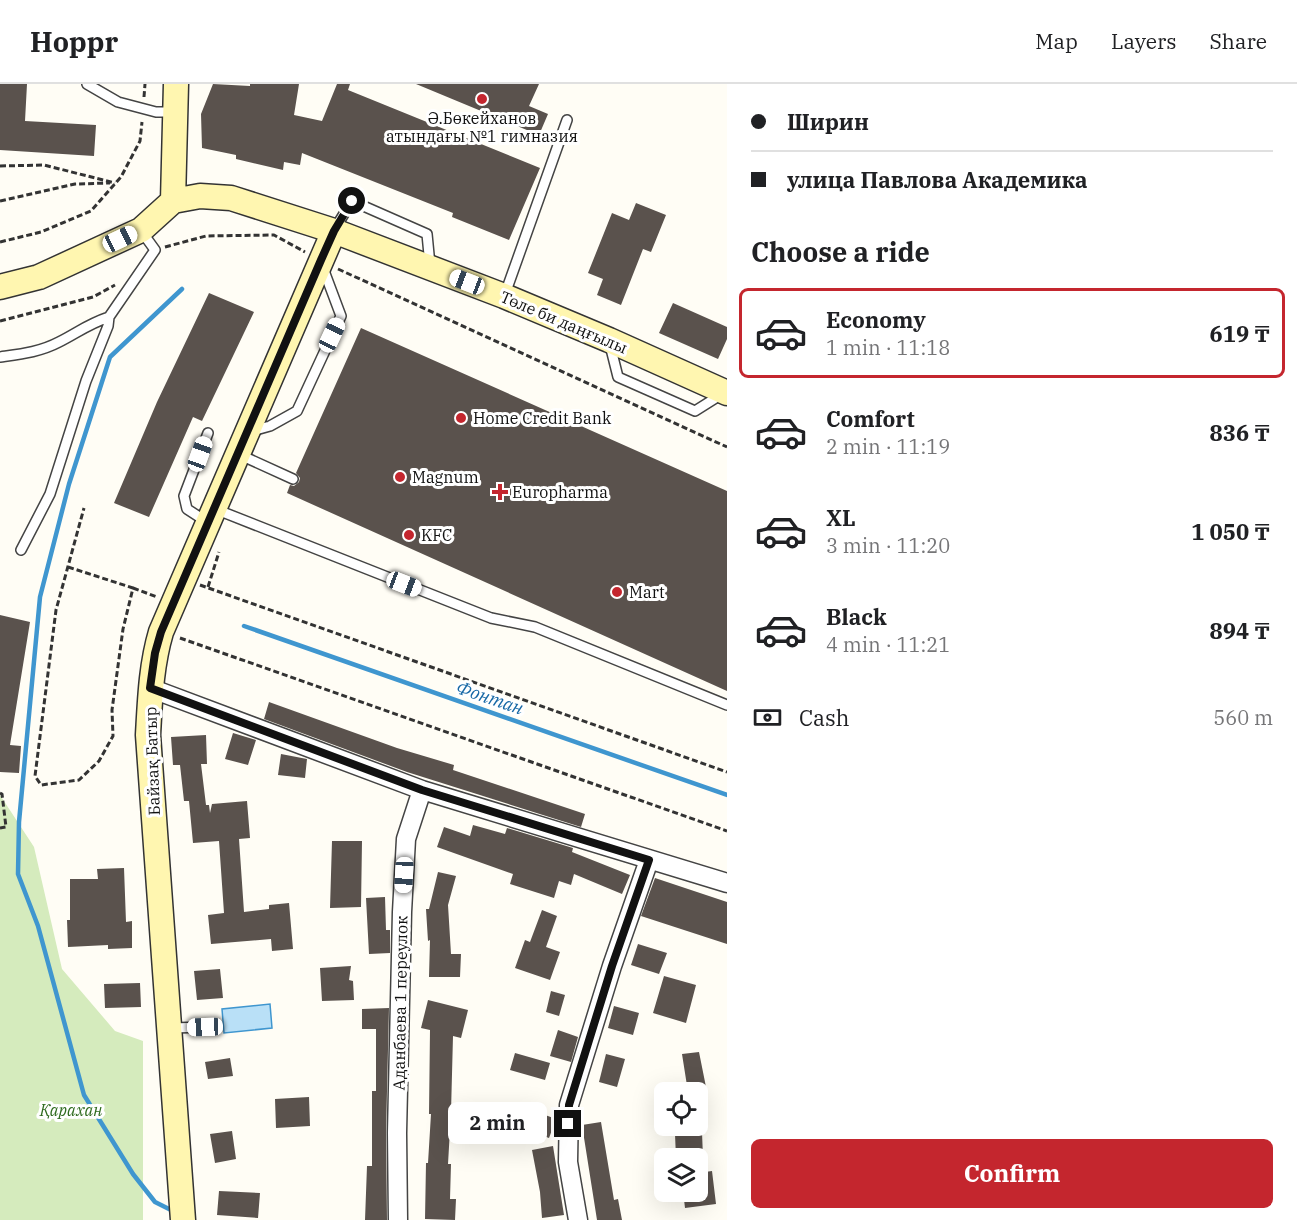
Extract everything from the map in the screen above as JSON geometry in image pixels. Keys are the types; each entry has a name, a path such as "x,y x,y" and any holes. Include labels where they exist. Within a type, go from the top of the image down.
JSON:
{"street":[{"path":"0,287 39,277 141,230 173,201 176,84"},
{"name":"Төле би даңғылы","path":"173,201 200,196 231,198 334,231 504,296 726,392"},
{"name":"Байзақ Батыр","path":"183,1220 148,735 150,688 155,653 161,632 334,231"},
{"path":"150,688 422,790 727,883"},
{"name":"Аданбаева 1 переулок","path":"398,1220 397,1133 406,839 422,790"},
{"path":"578,1220 568,1162 569,1105 612,966 649,860"}],"lane":[{"path":"87,84 118,102 156,112 175,112"},
{"path":"504,296 567,120"},
{"path":"334,231 352,201 427,234 430,268"},
{"path":"21,550 50,494 86,381 108,326 109,317 155,250 141,230"},
{"path":"293,479 243,443 297,411 341,316 321,260"},
{"path":"0,357 36,352 59,342 89,323 109,317"},
{"path":"208,433 184,496 187,509 212,516 491,618 535,627 727,705"},
{"path":"169,1028 205,1027"}],"path":[{"path":"0,242 41,232 91,211 115,183 140,141 145,84"},
{"path":"0,166 44,165 115,183"},
{"path":"0,201 75,184 115,183"},
{"path":"155,250 206,236 273,235 321,260 727,447"},
{"path":"0,321 93,297 124,281"},
{"path":"68,567 133,588 123,629 112,710 113,736 99,761 79,780 41,785 35,776 56,610 84,508"},
{"path":"185,579 727,772"},
{"path":"161,632 727,831"},
{"path":"0,794 2,794 6,827 0,828"}],"green space":[{"name":"Қарахан","path":"0,795 34,847 62,969 115,1031 143,1041 143,1220 0,1220"}],"water":[{"path":"270,1004 272,1028 224,1033 222,1009"}],"building":[{"path":"0,84 27,84 25,121 96,125 94,156 0,150"},
{"path":"213,84 250,86 250,84 299,84 294,115 322,121 337,84 350,84 348,90 540,168 509,240 452,217 453,213 302,153 300,165 284,162 283,170 236,159 236,155 202,148 201,114"},
{"name":"Ә.Бөкейханов атындағы №1 гимназия","path":"416,84 539,84 529,106 548,114 539,135"},
{"path":"636,203 666,215 651,252 643,249 621,305 597,295 603,279 588,273 612,213 629,220"},
{"path":"209,293 254,312 202,421 193,417 149,517 114,503 157,402"},
{"path":"673,303 727,327 727,339 718,359 659,333"},
{"name":"Mart","path":"361,328 727,491 727,691 287,493 290,485 294,486 299,482 300,478 296,473"},
{"path":"0,615 30,622 10,745 21,746 19,773 0,772"},
{"path":"269,702 397,748 454,765 453,770 585,814 581,827 407,772 264,719"},
{"path":"233,733 256,740 248,765 225,759"},
{"path":"206,735 207,764 201,764 206,805 209,805 210,813 212,804 247,801 250,838 239,839 244,912 269,909 269,905 289,903 293,949 272,951 271,939 211,944 208,915 224,913 219,841 193,843 189,801 184,801 180,765 173,765 171,737"},
{"path":"281,754 307,759 305,778 278,775"},
{"path":"473,825 505,834 507,828 573,848 572,852 630,875 622,894 574,874 571,885 559,881 554,898 510,884 513,874 437,847 444,827 470,836"},
{"path":"332,841 362,841 361,907 330,908"},
{"path":"124,868 126,922 132,921 132,948 108,949 108,945 68,947 70,879 98,879 97,869"},
{"path":"438,872 456,876 448,905 451,954 461,954 460,977 429,977 430,940 428,941 426,909 429,909"},
{"path":"655,878 727,902 727,944 641,916"},
{"path":"385,897 386,930 390,930 390,953 369,954 366,898"},
{"path":"542,910 557,916 546,947 560,952 550,980 515,968 525,940 530,942"},
{"path":"638,944 667,953 659,974 631,965"},
{"path":"351,966 349,980 353,981 354,1000 322,1001 320,968"},
{"path":"220,969 223,998 197,1000 194,971"},
{"path":"664,976 696,985 686,1023 653,1013"},
{"path":"140,983 141,1007 105,1008 104,984"},
{"path":"551,991 565,995 559,1016 546,1012"},
{"path":"428,1000 468,1010 461,1038 453,1036 448,1164 451,1164 450,1199 456,1199 455,1220 425,1219 426,1163 428,1163 431,1114 429,1114 430,1030 421,1028"},
{"path":"614,1006 639,1013 633,1035 608,1028"},
{"path":"389,1008 386,1133 387,1220 365,1220 367,1166 372,1166 372,1091 376,1091 376,1029 362,1029 362,1009"},
{"path":"558,1030 578,1037 571,1062 550,1056"},
{"path":"699,1052 705,1082 686,1082 682,1054"},
{"path":"515,1053 550,1063 545,1080 510,1070"},
{"path":"606,1054 625,1059 617,1087 599,1082"},
{"path":"230,1058 233,1076 208,1079 205,1062"},
{"path":"309,1097 310,1126 276,1128 275,1099"},
{"path":"529,1109 556,1119 549,1138 522,1128"},
{"path":"601,1122 614,1200 618,1199 622,1220 597,1220 582,1125"},
{"path":"232,1131 236,1159 215,1163 210,1134"},
{"path":"675,1136 702,1136 703,1148 676,1148"},
{"path":"553,1146 564,1215 542,1218 540,1192 532,1150"},
{"path":"712,1171 716,1204 685,1208 684,1202 708,1202 708,1172"},
{"path":"219,1191 260,1193 258,1218 217,1215"}],"waterway":[{"path":"175,1212 155,1202 133,1174 84,1095 38,926 18,874 19,822 40,597 69,484 110,357 182,289"},
{"name":"Фонтан","path":"244,626 727,795"}],"place":[{"name":"Ә.Бөкейханов атындағы №1 гимназия","path":"482,99"},
{"name":"Home Credit Bank","path":"461,418"},
{"name":"Magnum","path":"400,477"},
{"name":"Europharma","path":"500,492"},
{"name":"KFC","path":"409,535"},
{"name":"Mart","path":"617,592"}],"route":[{"path":"352,201 334,231 321,260 161,632 155,653 150,688 422,790 649,860 612,966 569,1105 568,1124"}]}
